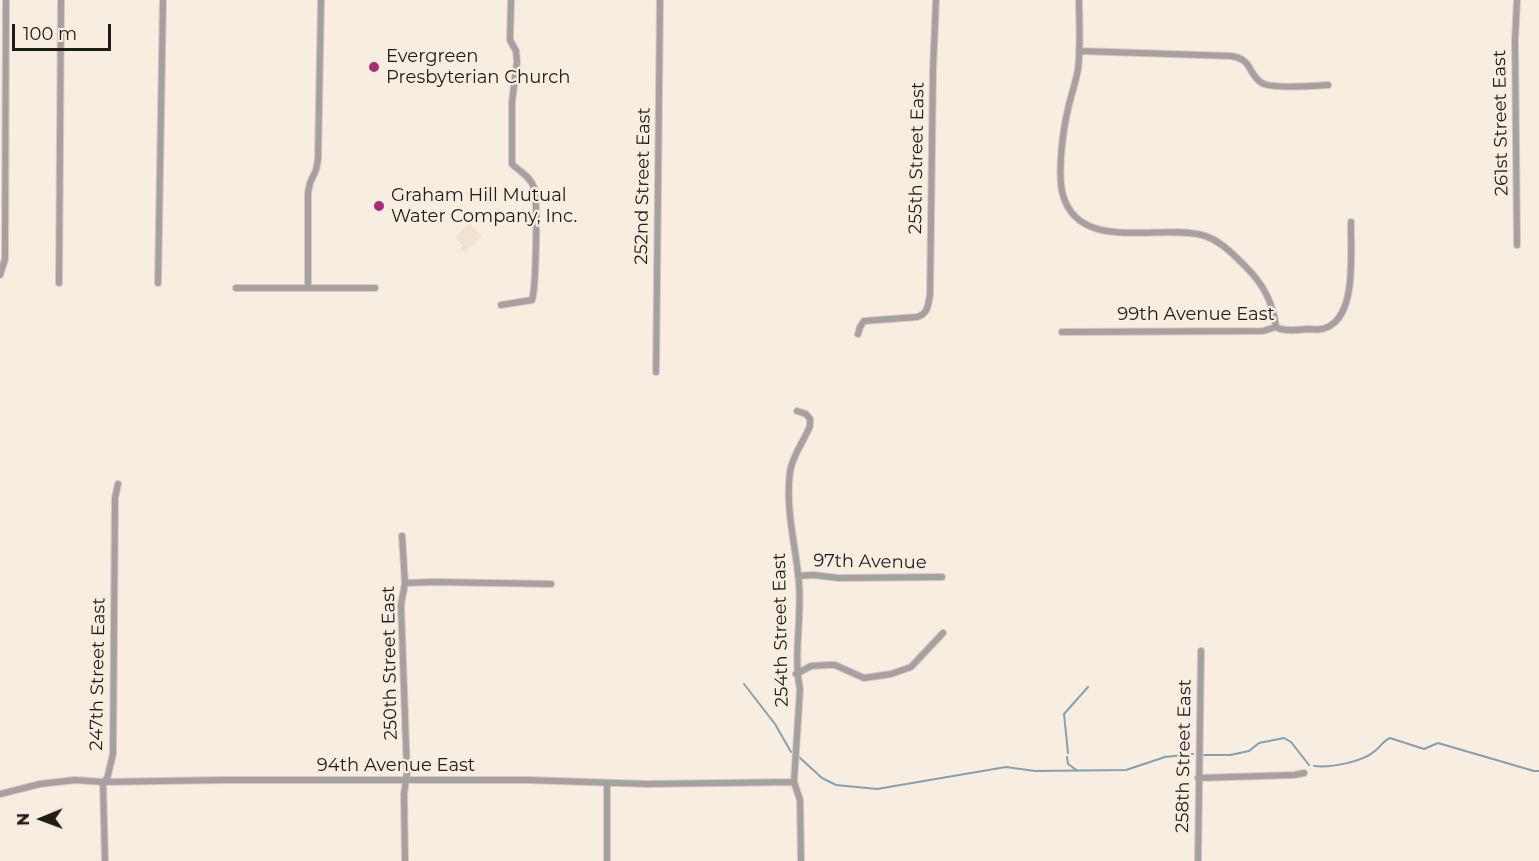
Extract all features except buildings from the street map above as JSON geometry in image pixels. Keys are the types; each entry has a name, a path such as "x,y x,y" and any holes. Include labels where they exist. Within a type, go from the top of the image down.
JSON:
{"street":[{"path":"0,275 5,259 6,0"},
{"path":"59,282 61,0"},
{"path":"158,283 163,0"},
{"path":"308,288 308,193 316,170 319,150 321,0"},
{"path":"501,305 532,300 535,280 534,188 512,164 511,154 512,102 517,62 516,51 510,40 510,0"},
{"name":"252nd Street East","path":"656,372 660,0"},
{"name":"255th Street East","path":"858,334 862,324 868,320 917,317 924,314 927,309 930,295 936,0"},
{"path":"1079,0 1078,68 1064,130 1062,164 1063,194 1074,215 1083,224 1099,230 1191,233 1214,240 1238,259 1263,286 1272,305 1275,327"},
{"name":"261st Street East","path":"1517,0 1515,40 1517,245"},
{"path":"1079,51 1231,56 1247,63 1257,79 1264,84 1328,86"},
{"name":"99th Avenue East","path":"1062,332 1263,332 1275,327 1284,330 1323,329 1329,326 1344,310 1350,291 1350,222"},
{"path":"236,288 375,288"},
{"name":"254th Street East","path":"797,411 806,414 810,419 810,426 789,473 789,514 794,538 799,608 796,674 800,689 794,782 800,800 801,861"},
{"name":"247th Street East","path":"105,861 103,782 107,779 113,754 118,484"},
{"name":"250th Street East","path":"402,537 405,583 401,605 407,773 405,781 405,861"},
{"name":"97th Avenue","path":"798,576 942,577"},
{"path":"405,583 551,584"},
{"path":"796,674 811,666 835,665 864,678 891,674 911,667 943,633"},
{"name":"258th Street East","path":"1198,861 1201,651"},
{"path":"1198,778 1294,776 1305,773"},
{"name":"94th Avenue East","path":"0,794 55,781 96,780 103,782 527,780 607,783 794,782"},
{"path":"607,783 607,861"}],"shaded area":[{"path":"469,223 482,236 465,253 460,249 463,245 455,237"}],"waterway":[{"path":"744,684 775,724 791,752"},
{"path":"1068,753 1064,714 1088,687"},
{"path":"1204,755 1230,755 1249,751 1259,743 1284,738 1291,742 1309,765"},
{"path":"1314,766 1337,765 1354,761 1369,755 1390,738 1424,749 1438,743 1539,771"},
{"path":"799,757 822,778 836,785 877,789 1006,767 1035,771 1126,770 1165,757 1193,754"},
{"path":"1067,757 1068,764 1078,771"}],"place":[{"name":"Evergreen Presbyterian Church","path":"374,67"},
{"name":"Graham Hill Mutual Water Company, Inc.","path":"379,206"}]}
